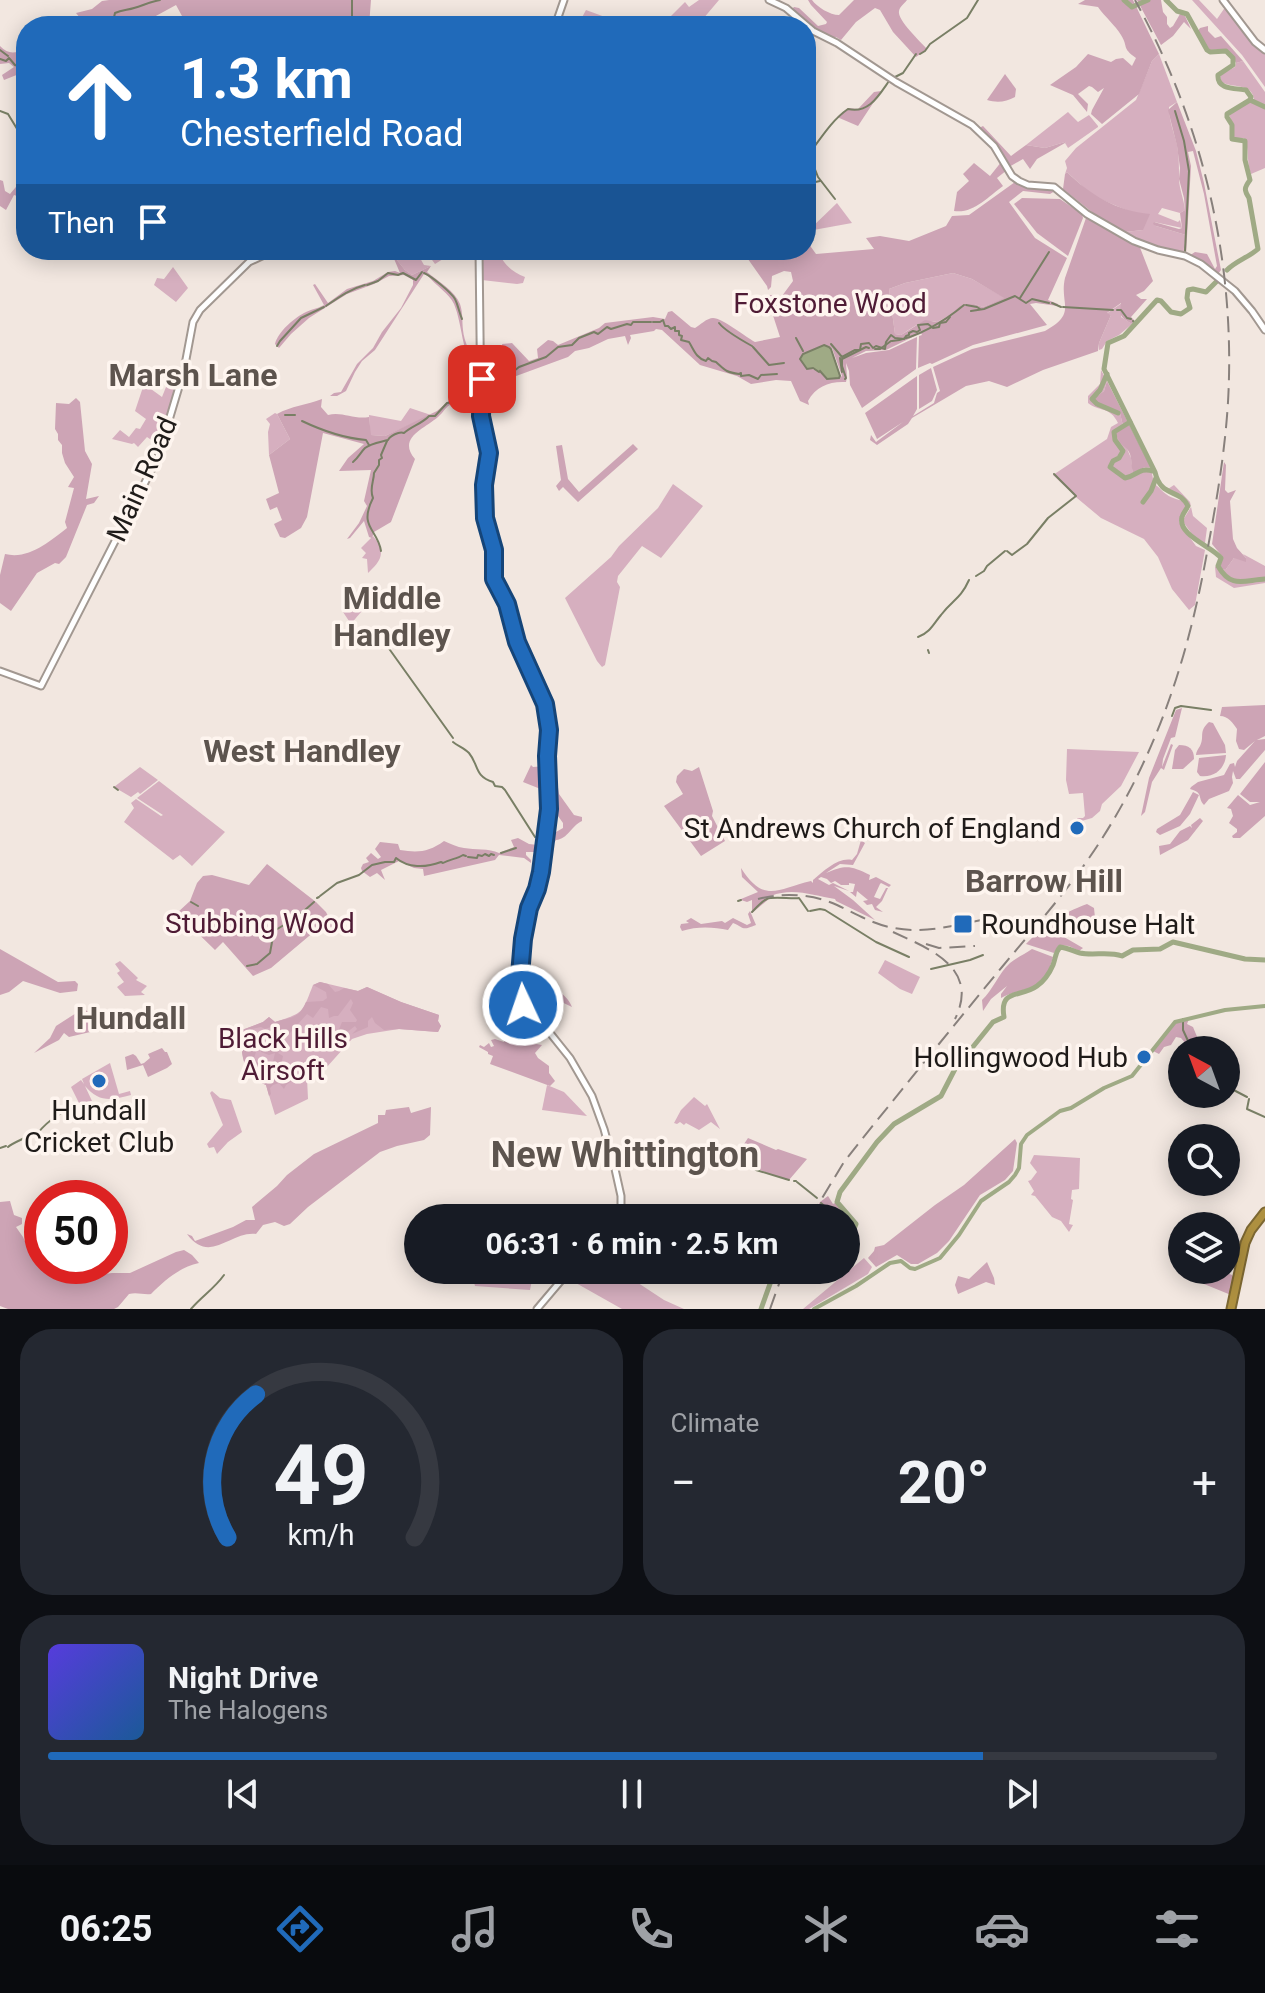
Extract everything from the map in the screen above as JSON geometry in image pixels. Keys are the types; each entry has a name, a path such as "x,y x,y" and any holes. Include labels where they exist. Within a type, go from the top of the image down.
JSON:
{"highway":[{"path":"1231,1309 1245,1243 1265,1212"}],"main road":[{"path":"769,0 795,16"},
{"path":"1223,0 1255,42 1265,50"},
{"path":"816,32 972,125 994,146 1012,176 1019,181 1028,185 1054,187 1087,214 1126,236 1152,248 1191,258 1245,302 1265,330"},
{"name":"Main Road","path":"0,671 41,686 158,457 181,382 195,317 253,260"},
{"path":"479,260 481,416 489,453 484,485 485,518 494,550 494,579 507,604 517,642 548,717 549,793 541,872 523,939 520,983 524,1009 561,1046 592,1096 615,1169 621,1204"},
{"path":"537,1309 558,1284"}],"green space":[{"path":"371,0 370,16 182,16 176,5 156,16 78,16 76,13 92,9 102,1"},
{"path":"699,0 719,0 705,16 671,16 685,2 689,7"},
{"path":"808,0 839,15 854,0 907,0 900,8 899,15 927,49 916,57 893,32 880,10 875,8 856,22 841,40 836,37 832,39 816,31 816,24 827,22"},
{"path":"1085,0 1133,0 1159,54 1152,61 1139,94 1102,124 1091,114 1104,88 1098,92 1089,86 1078,94 1088,104 1087,112 1073,95 1050,85 1076,67 1088,54 1111,62 1123,58 1132,66 1136,58 1128,52 1119,31 1098,7 1078,4"},
{"path":"1137,0 1161,0 1170,28 1180,14 1185,16 1191,29 1184,22 1161,45"},
{"path":"1192,0 1199,0 1217,19 1226,6 1265,53 1265,87 1242,55"},
{"path":"799,8 807,16 798,16 791,10"},
{"path":"586,10 602,16 583,16"},
{"path":"1208,26 1208,31 1215,38 1221,36 1243,61 1236,63 1226,49 1210,50 1206,46 1198,31"},
{"path":"0,46 6,51 16,52 16,75 4,80 2,75 14,67 9,63 0,64"},
{"path":"1159,54 1177,102 1169,107 1169,112 1179,157 1179,182 1185,210 1180,213 1162,208 1158,214 1178,222 1180,220 1182,228 1154,222 1156,226 1186,235 1183,253 1155,247 1125,232 1143,230 1131,212 1093,196 1067,172 1065,174 1065,161 1076,148 1136,100 1152,61"},
{"path":"1243,61 1265,92 1265,168 1251,174 1246,142 1244,138 1234,138 1229,114 1254,99 1250,90 1221,82 1220,75"},
{"path":"1005,74 1016,89 1015,97 1001,102 987,100"},
{"path":"881,91 858,126 837,117 848,108 858,109 874,92"},
{"path":"1177,102 1196,151 1204,183 1221,270 1218,274 1200,260 1189,256 1195,252 1207,254 1215,269 1217,266 1193,151 1188,152 1191,166 1186,255 1183,253 1186,235 1153,224 1182,228 1180,213 1185,210 1184,198 1179,179 1177,146 1168,110"},
{"path":"1068,112 1078,122 1089,115 1098,127 1068,148 1065,142 1045,148 1026,145"},
{"path":"983,126 1011,156 1026,145 1045,148 1065,142 1068,148 1065,143 1037,159 1030,169 1023,159 1009,167 999,148 979,128"},
{"path":"1002,161 1007,170 997,178 1003,186 974,207 954,211 957,192 969,181 963,174 974,163 990,176"},
{"path":"1067,172 1105,200 1150,214 1143,230 1125,232 1097,216 1063,189"},
{"path":"0,180 5,191 10,194 16,187 16,196 6,210 0,206"},
{"name":"Foxstone Wood","path":"1015,182 1055,191 1050,194 1023,191 1009,202 1035,238 1067,258 1048,300 1058,306 1030,304 1047,325 973,345 918,368 921,333 886,350 866,351 852,358 889,350 917,337 916,369 862,408 850,385 846,363 846,382 834,382 819,388 808,401 809,405 800,401 791,381 751,384 737,376 700,365 662,330 656,329 630,335 628,345 625,336 608,339 483,388 483,379 499,374 509,365 501,355 494,355 503,349 502,344 512,343 529,361 538,358 537,349 548,340 558,345 605,323 653,317 665,319 672,311 695,328 713,318 755,342 780,337 767,297 782,296 793,281 791,272 784,271 772,276 768,290 749,260 816,260 816,254 874,249 866,238 880,236 909,241 946,226 952,216 969,215","holes":["953,273 972,279 1004,298 983,307 974,304 960,306 937,322 925,320 901,335 895,334 889,289","821,346 832,348 842,376 839,378 806,368 800,359 803,354"]},
{"path":"1022,198 1060,199 1082,214 1068,256 1037,233 1014,204"},
{"path":"837,203 852,223 816,230 816,223"},
{"path":"1088,217 1139,245 1153,281 1136,295 1147,299 1131,317 1135,321 1132,324 1125,320 1120,311 1121,303 1107,313 1111,315 1098,351 1043,370 1007,387 989,381 966,386 912,418 877,445 870,440 871,435 876,442 903,422 877,439 865,413 917,376 917,409 913,416 934,403 940,391 933,367 972,349 1045,331 1061,319 1065,308 1065,278"},
{"path":"395,260 412,275 431,266 427,272 458,299 466,344 479,365 480,384 476,381 469,391 458,398 458,402 448,406 414,435 409,445 415,459 391,522 374,532 372,538 364,521 347,539 367,506 364,501 371,470 339,471 364,444 323,433 307,517 301,528 285,538 280,537 274,524 282,520 277,507 270,510 266,499 279,493 269,455 290,439 277,414 322,399 321,407 328,415 369,417 371,435 385,436 437,411 466,386 475,370 467,355 454,304 424,274 375,350 362,361 346,391 337,396 330,396 341,392 357,364 373,348 401,308 413,280 404,275 389,276 347,294 309,318 279,348 275,344 283,330 295,319 324,305 313,285 328,303 347,289 373,281 388,272 400,273"},
{"path":"397,260 421,260 424,265 431,266 412,275"},
{"path":"481,260 503,260 525,277 523,283 517,284 482,280"},
{"path":"173,267 188,288 176,302 154,285 157,278 164,279"},
{"path":"953,273 972,279 1005,298 983,307 974,304 937,322 923,323 901,335 895,334 889,289"},
{"path":"1122,303 1121,317 1132,324 1099,350 1111,315 1106,314"},
{"path":"931,368 937,390 932,401 919,409 919,375"},
{"path":"1101,370 1107,381 1104,391 1096,397 1098,403 1120,412 1123,427 1119,430 1131,458 1133,473 1145,467 1151,468 1154,484 1168,496 1186,503 1180,524 1196,546 1205,550 1195,605 1189,610 1172,589 1158,557 1144,539 1101,518 1053,475 1107,439 1111,427 1118,423 1108,412 1088,403 1088,396 1100,384"},
{"path":"1107,381 1151,468 1145,467 1133,473 1130,454 1116,433 1123,426 1120,413 1095,401 1104,391"},
{"path":"168,382 176,391 160,446 147,437 138,447 134,443 112,439 120,430 129,437 136,428 140,429 146,419 135,411 144,384 162,397"},
{"path":"76,398 80,402 85,451 92,464 86,499 99,496 94,503 87,505 66,557 59,564 55,563 37,573 11,611 0,603 0,575 5,554 31,552 67,528 65,522 74,488 68,487 74,477 65,463 55,429 56,403 69,404"},
{"path":"410,408 431,415 385,436 370,435 369,415 401,421"},
{"path":"275,413 290,439 269,455 270,424 266,419"},
{"path":"633,444 638,449 578,502 563,487 559,491 556,486 561,480 556,446 562,445 568,479 579,492"},
{"path":"1224,462 1225,490 1228,493 1236,490 1230,501 1233,539 1246,562 1234,558 1226,569 1222,569 1222,556 1212,544"},
{"path":"673,484 703,506 661,558 642,546 618,576 620,587 605,665 602,667 565,598 611,557 658,508"},
{"path":"1174,485 1190,502 1193,516 1207,528 1205,543 1197,541 1184,523 1191,507 1187,500 1168,489"},
{"path":"373,536 380,547 381,556 368,573 367,559 362,558 366,553 361,548"},
{"path":"1243,554 1265,566 1265,583 1234,588 1216,577 1215,567 1220,564 1222,569 1226,569 1234,558 1246,558"},
{"path":"375,588 383,602 369,605 351,624 343,612"},
{"path":"1265,705 1265,736 1257,740 1265,739 1265,750 1240,779 1236,779 1233,771 1229,791 1209,799 1204,805 1191,787 1224,775 1230,764 1234,763 1235,767 1255,741 1244,750 1239,749 1237,729 1232,722 1220,716 1222,707"},
{"path":"1182,708 1175,737 1171,738 1163,759 1162,767 1173,745 1164,770 1161,768 1152,782 1145,812 1141,816 1149,778 1176,710"},
{"path":"1209,722 1213,723 1226,753 1196,755 1204,729"},
{"path":"1179,745 1190,748 1194,759 1183,769 1172,769 1175,750"},
{"path":"1067,749 1139,752 1121,786 1102,804 1100,811 1092,818 1078,822 1077,818 1085,816 1083,793 1069,794"},
{"path":"1226,755 1221,768 1214,774 1200,776 1197,772 1199,758"},
{"path":"1265,762 1265,816 1240,838 1233,838 1237,829 1229,823 1233,816 1231,809 1227,808 1238,795 1250,805 1260,802 1250,802 1240,794"},
{"path":"531,765 546,766 548,792 523,782"},
{"path":"140,767 158,780 131,797 114,787"},
{"path":"699,767 712,816 725,841 701,856 664,806 683,794 676,782 677,776 684,769 692,771"},
{"path":"549,774 557,781 559,794 574,815 582,817 582,821 546,849 548,831 556,832 563,828 558,816 550,819 552,791"},
{"path":"159,781 225,832 192,866 180,855 173,860 124,822 134,808 131,803 136,799 163,815 137,798"},
{"path":"1193,792 1199,795 1180,826 1160,835 1156,832 1180,815"},
{"path":"1200,818 1203,821 1188,840 1160,855 1159,846 1170,844 1180,831 1190,826 1192,828 1191,825"},
{"path":"518,838 529,844 538,845 543,841 542,858 537,852 526,852 531,863 524,858 499,855 495,860 424,876 423,869 399,861 381,870 385,880 377,873 370,877 361,868 369,862 366,858 371,853 378,859 381,857 375,849 380,842 398,844 400,850 418,851 444,841 461,848 499,853 514,847 511,840"},
{"path":"861,840 865,843 853,865 840,864 826,873 843,867 852,868 870,875 869,880 876,877 891,885 881,883 874,897 880,899 888,888 876,907 883,912 875,910 872,904 867,905 863,901 868,900 857,891 856,897 850,892 853,892 855,884 841,885 821,877 818,879 849,891 834,886 875,920 835,899 803,893 787,892 771,896 752,913 752,900 741,900 758,892 742,877 741,868 749,879 764,890 813,883 831,866 852,860"},
{"name":"Stubbing Wood","path":"267,864 316,902 326,912 334,929 330,934 321,926 271,968 253,976 223,942 215,950 177,913 190,901 203,876 212,875 249,885"},
{"path":"1087,904 1094,908 1093,923 1079,922 1074,931 1066,923 1059,926 1070,931 1064,937 1083,948 1079,951 1059,945 1054,953 1026,944 1054,920"},
{"path":"750,911 756,925 748,928 733,923 728,930 694,928 682,931 680,927 689,923 686,921 691,918 701,924 725,923 733,918 747,925 751,923"},
{"path":"0,949 58,982 75,981 77,991 60,993 23,981 0,995"},
{"path":"1032,949 1053,957 1043,980 1034,987 1001,998 1007,986 991,999 983,1011 982,1000 1006,967"},
{"path":"885,960 920,977 912,994 878,973"},
{"path":"120,961 138,978 136,980 147,986 141,992 145,995 125,996 117,987 124,982 115,964"},
{"name":"Black Hills Airsoft","path":"320,982 358,991 367,987 439,1015 441,1026 438,1032 399,1029 352,1039 326,1068 307,1078 308,1099 275,1115 266,1085 249,1072 243,1058 244,1049 236,1041 234,1033 269,1017 275,1022 297,1014 304,1007 313,985"},
{"path":"320,982 328,984 335,992 344,988 358,991 367,987 439,1015 441,1026 438,1032 384,1030 372,1017 368,1027 352,1034 357,1029 355,1026 341,1037 336,1037 342,1022 357,1020 350,1010 351,999 338,1016 329,1018 328,1009 321,1007 313,1018 307,1014 290,1033 282,1037 277,1035 271,1040 281,1045 278,1053 283,1056 287,1071 296,1078 284,1089 279,1083 273,1085 269,1096 266,1085 246,1068 244,1049 236,1041 234,1033 269,1017 275,1022 294,1016 306,1002 327,998 326,992 313,985","holes":["261,1027 271,1027 266,1032 270,1040 261,1052 269,1055 275,1053 272,1066 261,1065 254,1058 255,1039 251,1031"]},
{"path":"536,983 562,994 572,1007 549,996 541,1007 535,1005 535,997 527,995 530,985"},
{"path":"84,1008 103,1029 69,1037 64,1033 59,1040 34,1053 50,1038 56,1026"},
{"path":"1189,1019 1187,1024 1193,1027 1197,1036 1168,1036 1168,1046 1159,1054 1153,1051 1175,1023"},
{"path":"508,1029 519,1038 542,1045 535,1053 549,1066 549,1073 555,1081 550,1086 490,1064 493,1056 480,1045 484,1047 489,1043 491,1047 494,1046 491,1040 495,1039 504,1042"},
{"path":"162,1048 172,1064 167,1068 148,1077 143,1065 127,1070 125,1057 133,1054 141,1064 150,1058 148,1054"},
{"name":"Hundall Cricket Club","path":"110,1063 119,1094 130,1091 131,1095 106,1099 85,1086 92,1101 79,1103 71,1087 81,1080 84,1084 82,1079"},
{"path":"547,1085 564,1092 587,1116 542,1110"},
{"path":"212,1091 220,1098 231,1100 242,1132 217,1154 214,1147 209,1148 207,1144 223,1125 210,1093"},
{"path":"694,1097 705,1106 707,1104 720,1129 711,1122 699,1130 686,1123 674,1123"},
{"path":"409,1107 411,1113 431,1107 430,1135 424,1140 380,1152 290,1224 284,1226 275,1222 263,1225 256,1234 247,1234 212,1247 196,1243 187,1234 195,1241 246,1220 255,1220 252,1207 314,1154 378,1123 378,1115 385,1115 386,1110"},
{"path":"748,1138 807,1159 789,1180 774,1175 753,1166 734,1152 734,1149 738,1153"},
{"path":"1015,1139 1013,1171 1005,1180 980,1195 949,1241 937,1253 918,1264 911,1264 897,1255 876,1267 868,1258 875,1247 884,1245 964,1185"},
{"path":"1034,1155 1080,1158 1079,1189 1072,1190 1069,1224 1073,1225 1069,1232 1031,1195 1034,1191 1028,1181 1037,1172 1030,1163"},
{"path":"828,1196 833,1204 819,1204"},
{"path":"10,1201 14,1215 22,1218 22,1224 16,1227 24,1239 24,1284 128,1284 128,1273 184,1250 199,1263 173,1275 151,1294 129,1294 114,1309 8,1309 0,1306 0,1202"},
{"path":"864,1258 872,1267 860,1279 860,1261"},
{"path":"987,1262 995,1285 986,1282 958,1294 955,1285 958,1276 969,1279"},
{"path":"474,1284 531,1284 530,1290"},
{"path":"578,1284 640,1284 684,1309 622,1309"},
{"path":"833,1284 851,1284 809,1309 803,1309"},
{"path":"1204,1284 1234,1284 1231,1295"}],"shaded area":[{"path":"824,345 831,349 839,378 827,379 820,371 807,369 800,359 803,354"}],"waterway":[{"path":"114,16 115,13 160,0"},
{"path":"352,0 352,16"},
{"path":"920,54 967,18 978,0"},
{"path":"1124,0 1132,7 1148,0"},
{"path":"1166,0 1177,11 1187,14 1207,50 1226,51 1233,58 1233,65 1218,75 1220,83 1246,90 1251,97 1227,117 1232,125 1232,139 1245,141 1245,160 1250,180 1246,191 1258,249 1227,270"},
{"path":"0,50 8,56"},
{"path":"895,77 903,73 916,54"},
{"path":"0,59 6,61 9,58 16,65"},
{"path":"816,145 842,113 868,106 889,81"},
{"path":"1250,100 1265,107"},
{"path":"0,111 8,114 16,127"},
{"path":"1175,111 1189,171 1185,251"},
{"path":"816,172 835,199"},
{"path":"816,182 820,181"},
{"path":"1020,298 1049,252"},
{"path":"367,285 388,273 403,273 416,280 422,272"},
{"path":"424,273 453,296 462,319"},
{"path":"1218,280 1206,292 1188,290 1190,308 1181,314 1171,312 1157,300 1124,336 1108,343 1104,369 1161,486 1180,497 1188,506 1182,517 1185,529 1221,558 1218,566 1228,578 1238,582 1265,579"},
{"path":"326,306 365,285"},
{"path":"971,311 1015,296 1026,303 1032,299 1049,303"},
{"path":"1052,303 1061,307"},
{"path":"892,341 930,328 964,305"},
{"path":"966,305 980,309"},
{"path":"277,346 301,318 324,307"},
{"path":"1063,307 1113,310"},
{"path":"1117,310 1131,319"},
{"path":"831,344 842,357 860,350 861,344 869,343 873,348 885,349 891,335 904,339 909,333 920,330 918,325 939,327 950,317"},
{"path":"653,322 663,320 665,326 675,327 675,331 682,336 681,340 689,342 700,358 706,361 708,358 728,371 758,379 761,375 777,374"},
{"path":"1133,321 1136,324"},
{"path":"498,375 546,357 558,347 572,345 579,338 594,332 598,334 607,327 611,329 633,322 651,322"},
{"path":"719,323 752,346"},
{"path":"796,338 803,351"},
{"path":"875,349 891,341"},
{"path":"753,347 769,365 784,363"},
{"path":"845,379 842,359 869,348"},
{"path":"840,358 842,372"},
{"path":"353,462 367,446 404,433 429,416 435,416 447,403 455,402 460,392 468,388 474,374 479,373"},
{"path":"1107,374 1092,399 1118,413"},
{"path":"285,415 295,415"},
{"path":"302,421 333,434 366,440 369,445"},
{"path":"1130,422 1114,432 1115,440 1123,451 1110,467 1125,478 1144,470 1153,471"},
{"path":"381,551 368,516 373,498 374,473 387,441"},
{"path":"1007,551 1012,555 1027,544 1048,518 1076,496 1054,474"},
{"path":"1143,502 1156,478"},
{"path":"976,576 1005,551"},
{"path":"918,637 931,628 963,592 969,580"},
{"path":"385,643 453,738"},
{"path":"1172,716 1175,708 1181,706 1211,710"},
{"path":"453,742 469,753 483,777 505,790 535,837"},
{"path":"114,787 118,790"},
{"path":"501,853 516,848"},
{"path":"468,857 494,855"},
{"path":"320,896 337,883 359,875 372,865 394,862 396,858 406,864 423,866 466,856"},
{"path":"752,912 769,898 799,898 808,911"},
{"path":"191,902 198,906"},
{"path":"247,966 257,964 270,953 274,931 314,902"},
{"path":"810,911 825,910 876,942 909,957"},
{"path":"839,1204 840,1192 877,1142 894,1124 941,1096 955,1069 993,1022 1004,1017 1003,1008 1008,998 1031,990 1042,982 1052,968 1060,947 1085,954 1122,956 1133,950 1160,949 1173,942 1245,959 1265,960"},
{"path":"931,969 983,955"},
{"path":"814,1309 890,1263 901,1261 915,1269 940,1258 981,1201 1015,1175 1019,1168 1021,1144 1027,1135 1060,1111 1132,1076 1175,1022 1225,1010 1265,1006"},
{"path":"1183,1019 1186,1036"},
{"path":"1240,1093 1247,1097"},
{"path":"1249,1099 1247,1109 1265,1117"},
{"path":"8,1147 38,1133 63,1112 80,1106"},
{"path":"0,1148 6,1146"},
{"path":"735,1154 756,1170 789,1180"},
{"path":"797,1182 817,1198"},
{"path":"191,1309 224,1275"},
{"path":"761,1309 770,1284"}],"railway":[{"path":"818,1204 844,1162 1055,904 1103,837 1157,733 1192,623 1225,439 1229,350 1226,297 1220,246 1196,144 1159,47 1135,0"},
{"path":"758,899 788,895 818,898 876,923 901,929 938,928 987,919"},
{"path":"893,932 935,954 956,974 961,986 961,1001 955,1019"},
{"path":"926,944 939,948 975,946"},
{"path":"770,1309 779,1284"}],"place":[{"name":"St Andrews Church of England","path":"1077,828"},
{"name":"Roundhouse Halt","path":"963,924"},
{"name":"Hollingwood Hub","path":"1144,1057"},
{"name":"Hundall Cricket Club","path":"99,1081"}],"district":[{"name":"Marsh Lane","path":"193,375"},
{"name":"Middle Handley","path":"392,616"},
{"name":"West Handley","path":"302,751"},
{"name":"Barrow Hill","path":"1044,881"},
{"name":"Hundall","path":"131,1018"},
{"name":"New Whittington","path":"625,1155"}],"route":[{"path":"482,379 481,416 489,453 484,485 485,518 494,550 493,574 495,584 507,604 517,642 545,704 549,730 549,809 541,872 523,939 520,983 523,1005"}]}
